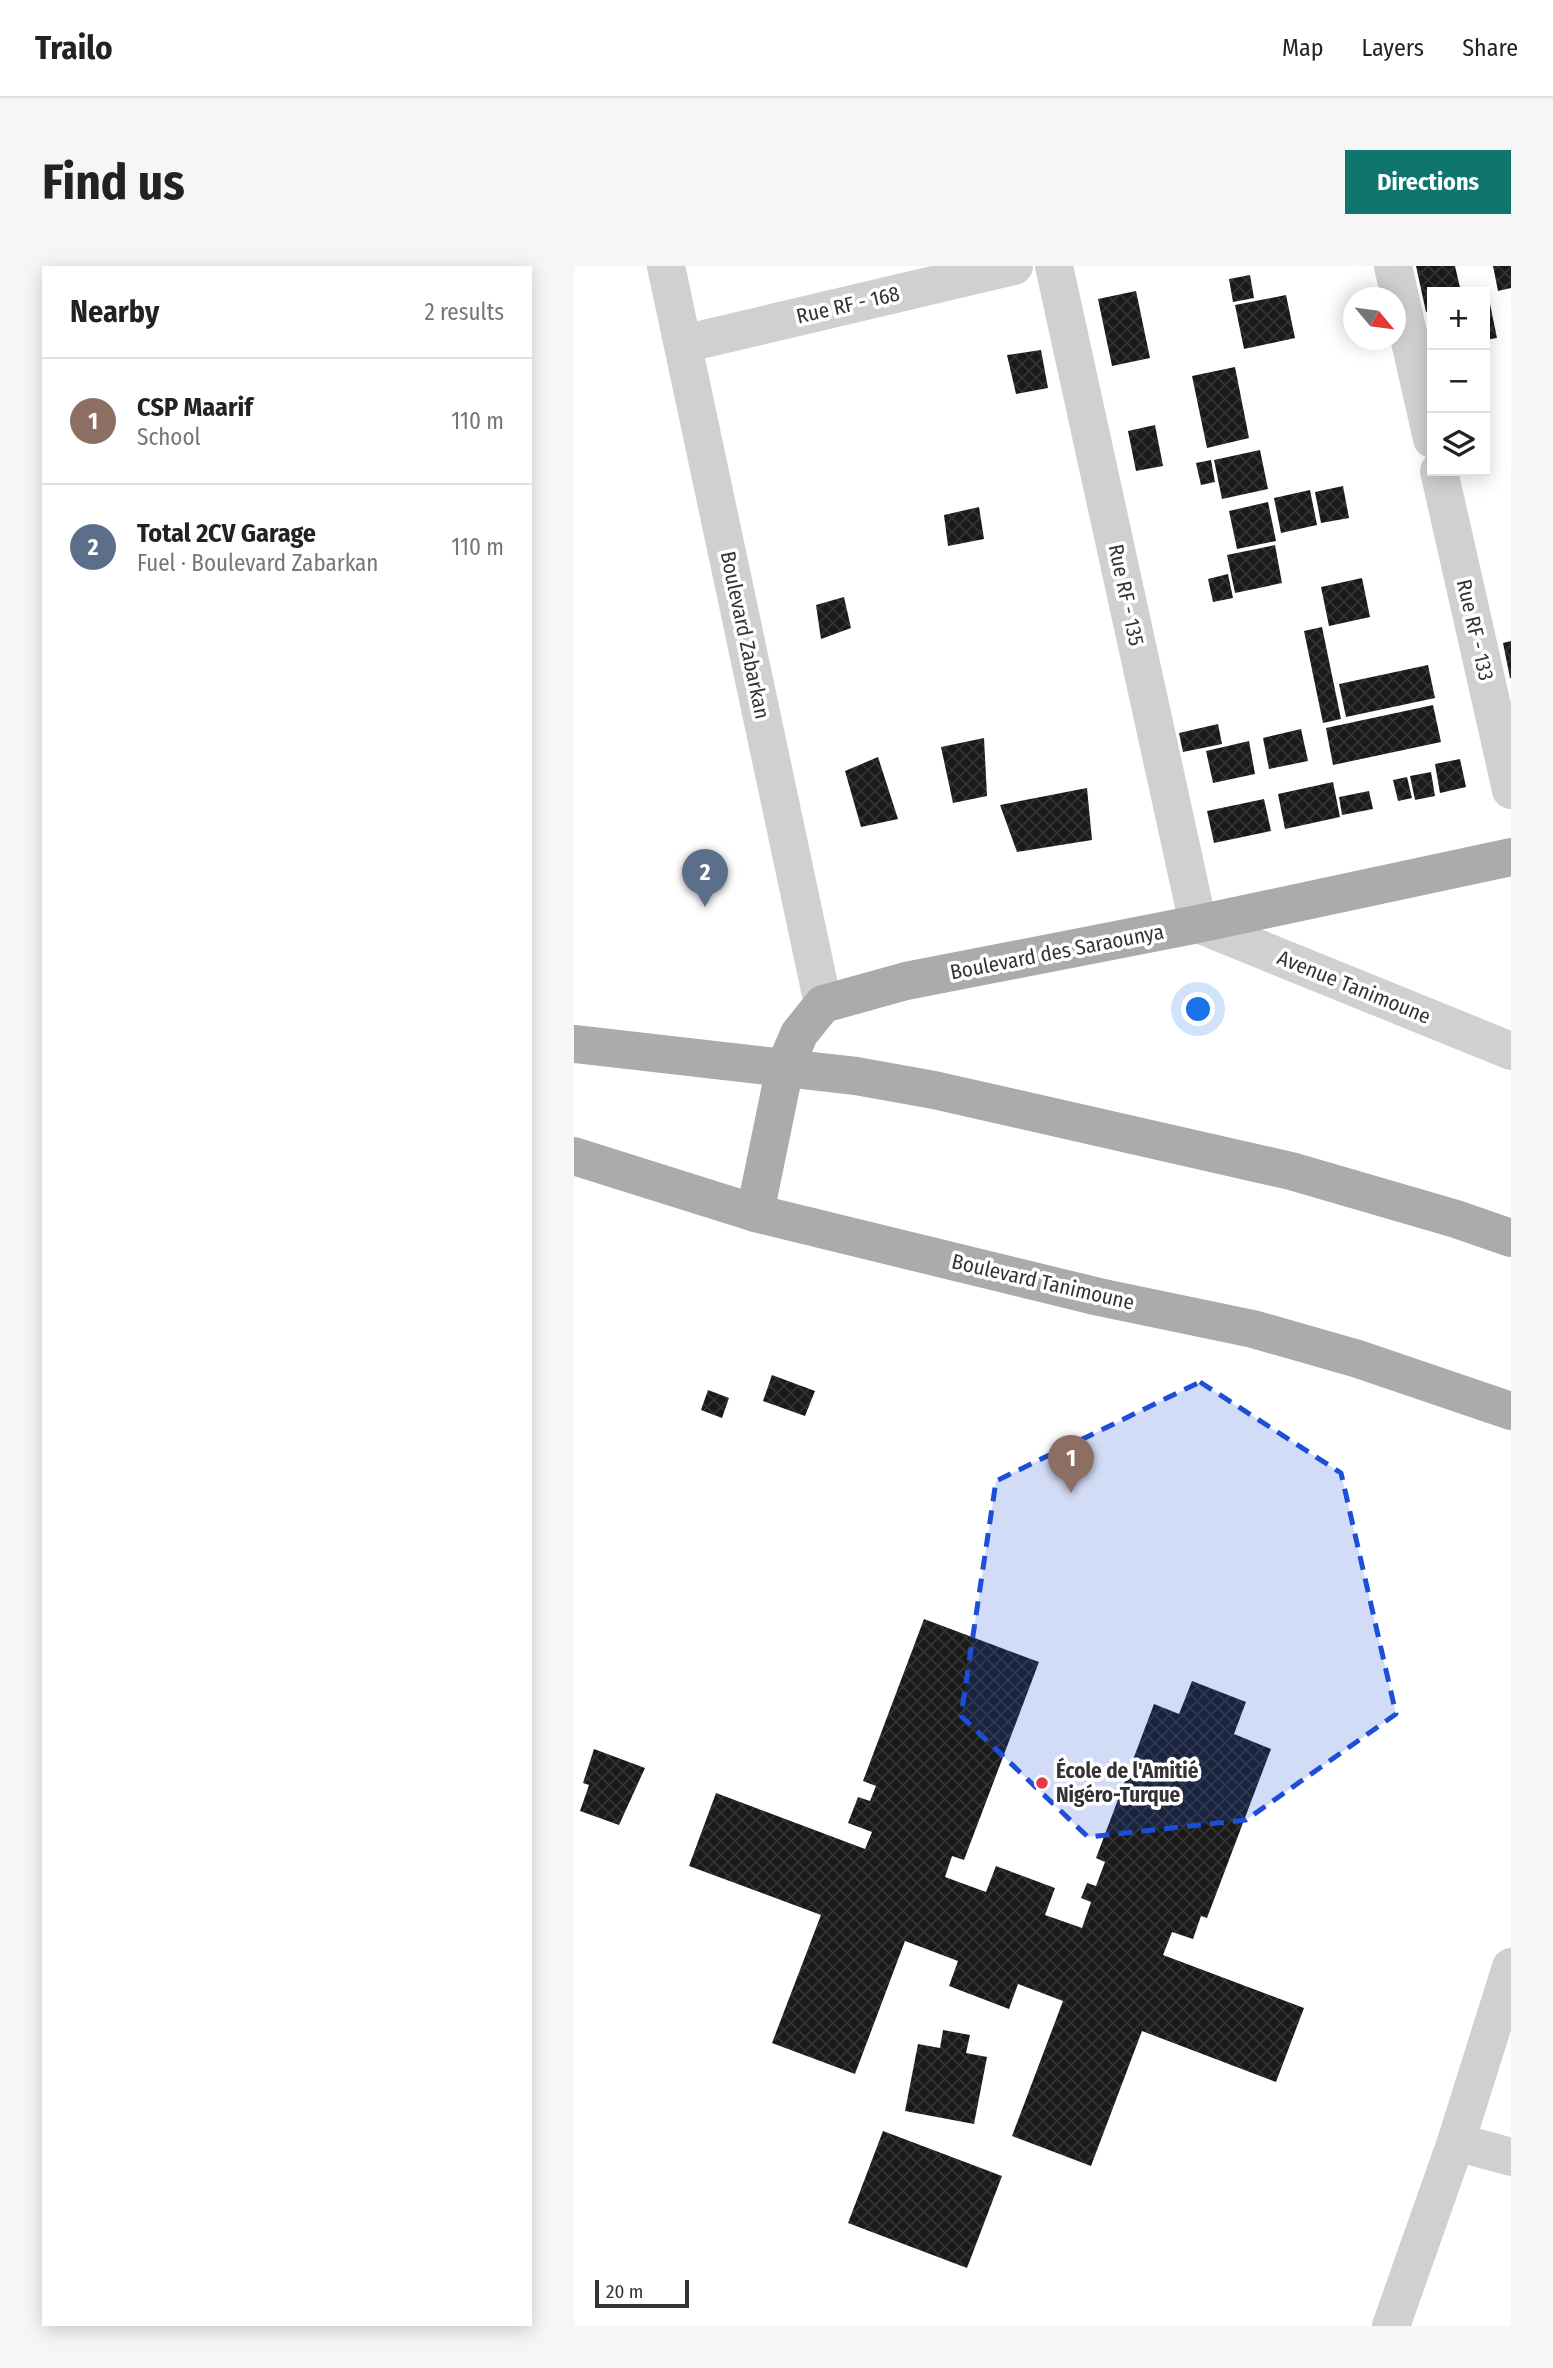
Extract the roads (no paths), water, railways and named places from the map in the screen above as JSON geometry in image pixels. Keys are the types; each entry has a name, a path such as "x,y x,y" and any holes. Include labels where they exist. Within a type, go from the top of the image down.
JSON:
{"main road":[{"name":"Boulevard des Saraounya","path":"823,1004 905,981 1198,924 1511,857"},
{"path":"755,1213 785,1067 799,1034 823,1004"},
{"path":"574,1044 785,1067 934,1090 1291,1171 1456,1219 1511,1238"},
{"name":"Boulevard Tanimoune","path":"574,1156 755,1213 1099,1297 1253,1329 1357,1359 1511,1410"}],"street":[{"name":"Boulevard Zabarkan","path":"666,266 823,1004"},
{"name":"Rue RF - 168","path":"683,344 1014,266"},
{"name":"Rue RF - 135","path":"1054,266 1198,924"},
{"path":"1393,266 1427,417"},
{"name":"Rue RF - 133","path":"1440,476 1511,790"},
{"name":"Avenue Tanimoune","path":"1198,924 1511,1051"},
{"path":"1391,2326 1455,2142 1511,1967"},
{"path":"1455,2142 1511,2157"}],"place":[{"name":"Total 2CV Garage","path":"705,907"},
{"name":"CSP Maarif","path":"1071,1493"},
{"name":"École de l'Amitié Nigéro-Turque","path":"1042,1783"}]}
